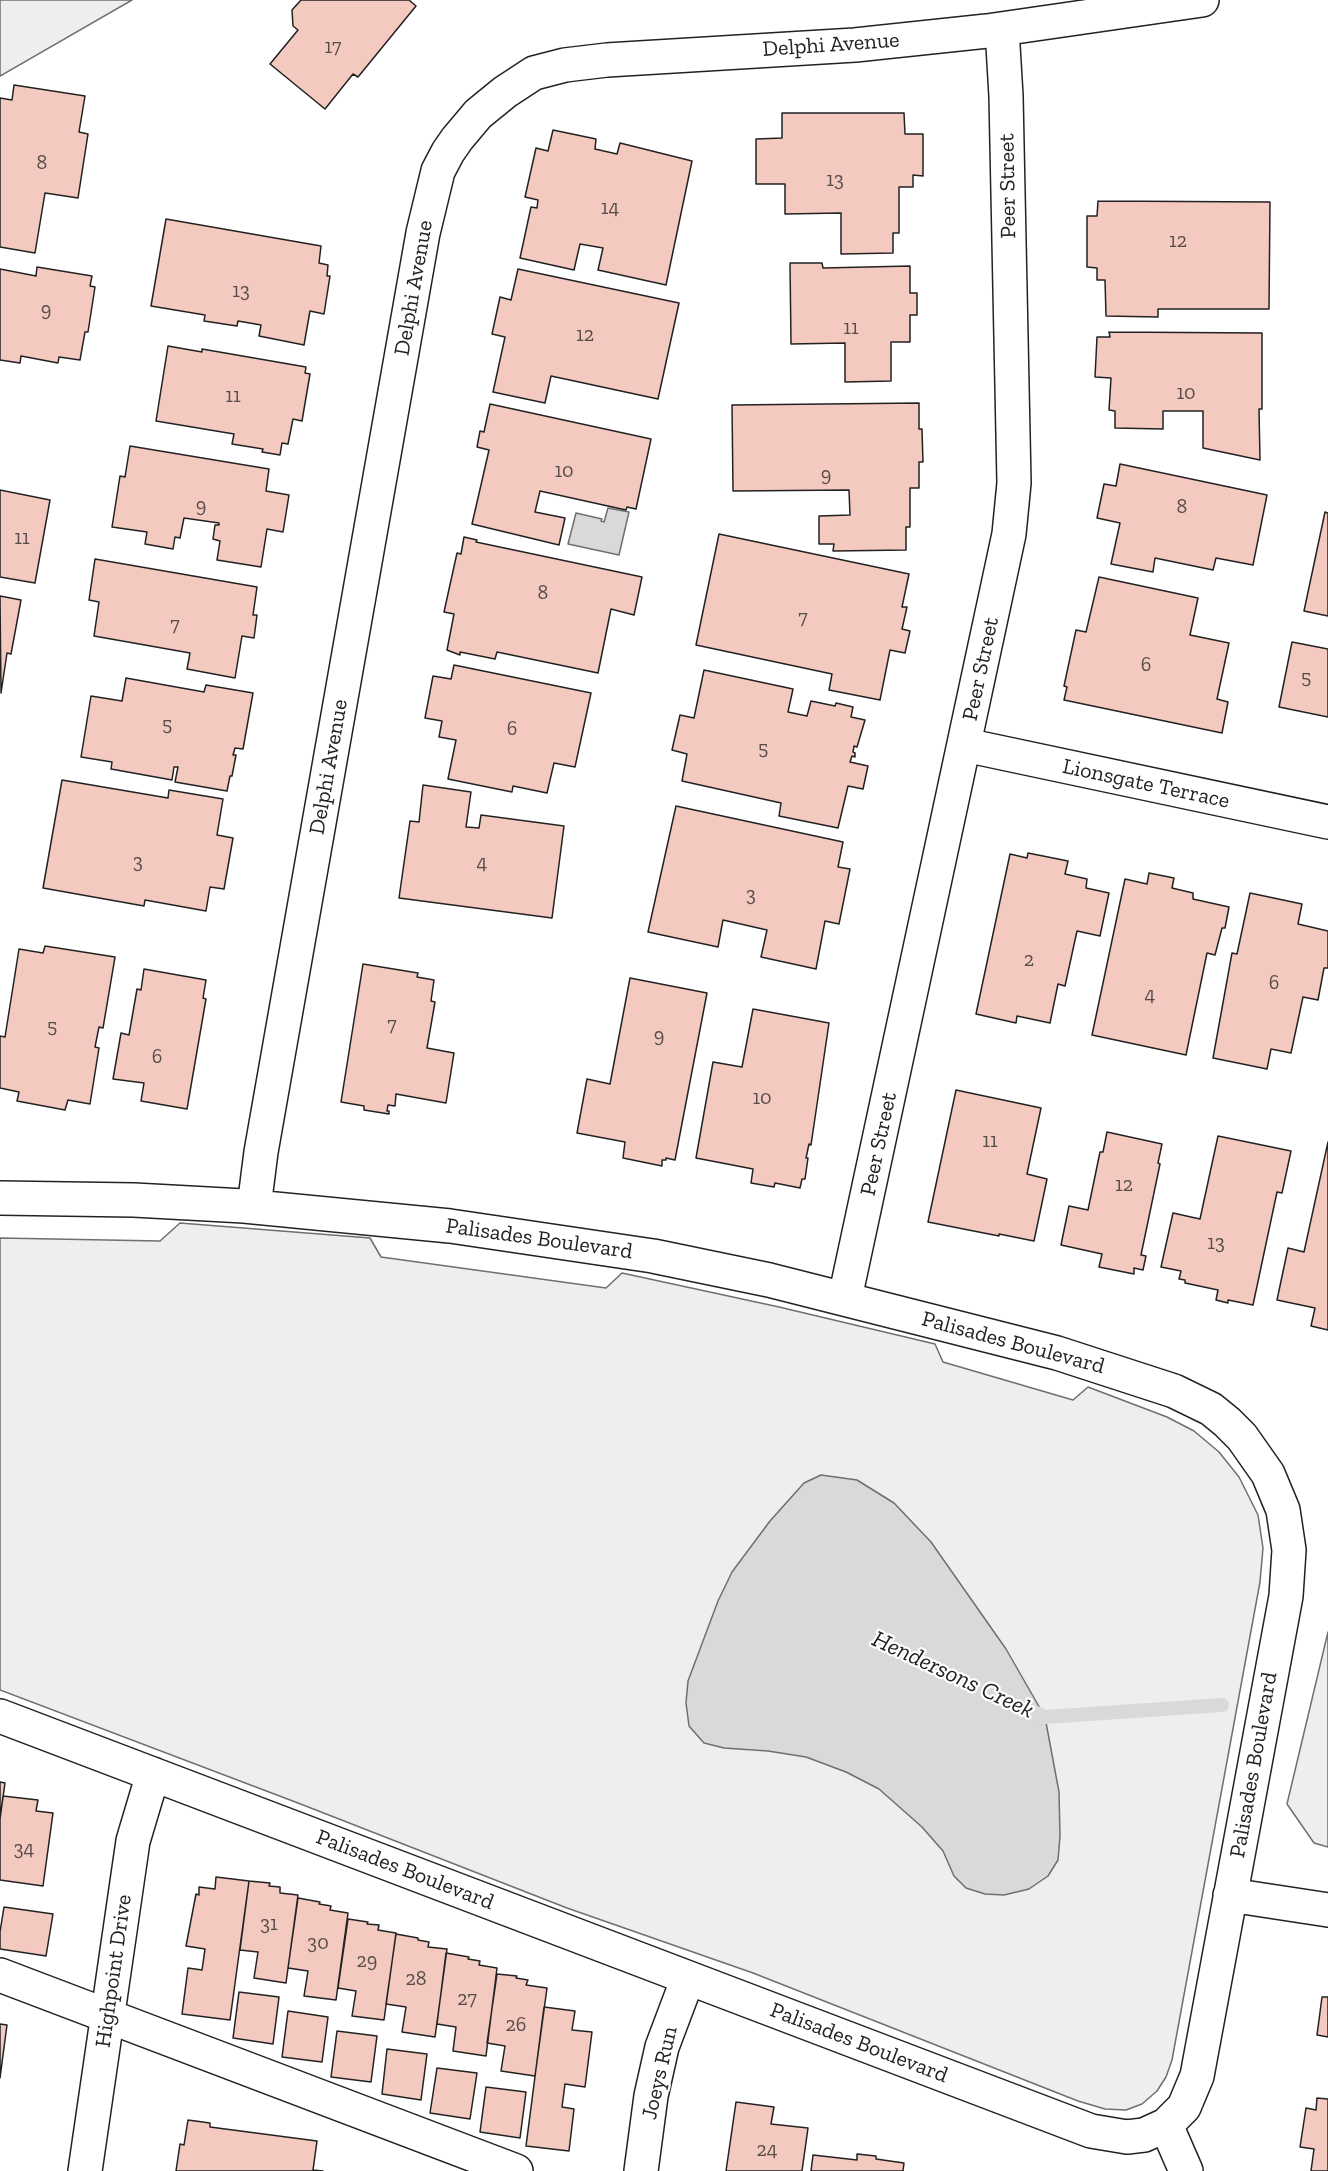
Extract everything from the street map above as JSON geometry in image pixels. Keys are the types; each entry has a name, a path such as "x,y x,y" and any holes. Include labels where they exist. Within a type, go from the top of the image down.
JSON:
{"street":[{"name":"Delphi Avenue","path":"254,1207 261,1152 423,233 438,171 447,152 478,114 505,92 534,74 565,65 607,60 855,45 1002,29 1202,0"},
{"name":"Peer Street","path":"845,1298 1005,556 1014,483 1006,96 1002,29"},
{"name":"Lionsgate Terrace","path":"965,745 1328,822"},
{"name":"Palisades Boulevard","path":"0,1198 134,1200 254,1207 450,1226 653,1256 845,1298 1090,1364 1174,1391 1211,1409 1242,1437 1257,1455 1268,1474 1283,1510 1289,1550 1288,1573 1278,1637 1197,2076 1184,2108 1166,2125 1144,2135 1126,2137 1091,2131 0,1716"},
{"name":"Highpoint Drive","path":"85,2171 133,1841 153,1774"},
{"path":"1230,1895 1328,1910"},
{"path":"0,1975 516,2171"},
{"name":"Joeys Run","path":"640,2171 651,2096 662,2046 688,1978"},
{"path":"1166,2125 1186,2171"}],"shaded area":[{"path":"0,0 132,0 0,76"},
{"path":"180,1223 370,1238 381,1257 606,1288 622,1273 779,1307 935,1344 943,1362 1073,1400 1088,1387 1167,1417 1194,1431 1219,1452 1239,1477 1258,1515 1263,1548 1260,1582 1172,2060 1166,2077 1157,2091 1142,2104 1126,2110 1105,2109 1078,2101 753,1973 567,1908 0,1690 0,1238 160,1241"},
{"path":"1328,1632 1328,1847 1314,1843 1287,1804"}],"water":[{"path":"608,508 629,512 619,555 568,544 576,513 602,519 601,521 604,522"},
{"path":"821,1475 857,1480 894,1503 931,1542 1006,1649 1045,1717 1059,1792 1058,1860 1048,1876 1029,1889 1004,1895 985,1894 966,1888 954,1876 943,1851 922,1827 879,1789 846,1772 806,1757 768,1751 724,1748 704,1743 689,1726 686,1703 688,1681 718,1601 732,1572 770,1521 804,1483"}],"building":[{"path":"301,0 409,0 416,6 358,77 353,74 325,109 270,64 298,30 293,26 292,10"},
{"path":"14,85 85,96 79,132 88,134 78,198 45,193 35,253 0,247 0,98 12,100"},
{"path":"782,113 904,113 905,134 923,134 923,176 913,175 913,187 899,187 899,233 893,233 893,253 841,254 841,213 785,214 785,184 756,184 756,139 782,138"},
{"path":"553,130 596,139 595,149 617,154 620,143 692,161 666,285 598,270 603,248 580,244 574,270 520,258 531,207 537,208 538,200 525,197 536,148 548,151"},
{"path":"1098,201 1270,202 1269,309 1158,309 1158,317 1106,316 1105,280 1097,280 1097,268 1087,267 1087,216 1097,216"},
{"path":"166,219 321,246 319,263 328,265 327,276 330,276 324,314 310,311 304,345 259,336 261,325 238,321 237,326 204,321 205,315 151,306"},
{"path":"790,263 822,263 823,268 910,266 910,293 917,293 917,315 910,315 910,342 891,342 891,381 845,382 845,343 791,344"},
{"path":"37,267 92,276 90,286 95,287 88,332 85,332 80,360 59,357 58,363 21,356 20,363 0,360 0,269 36,276"},
{"path":"518,269 679,303 658,399 551,376 545,403 493,392 505,337 492,334 500,297 511,300"},
{"path":"1109,332 1262,333 1262,409 1259,409 1260,460 1203,448 1203,411 1163,411 1163,429 1115,428 1115,411 1109,410 1111,378 1095,377 1097,337 1110,337"},
{"path":"168,346 202,352 202,349 306,367 305,373 310,374 302,421 293,419 288,444 282,443 280,455 262,452 263,449 232,444 234,434 156,421"},
{"path":"919,403 923,462 919,462 919,488 910,488 910,527 906,527 906,550 833,551 834,544 819,544 819,516 850,515 849,490 733,491 732,405"},
{"path":"490,404 651,439 636,509 627,507 626,510 540,491 535,512 565,518 559,545 472,524 489,450 477,447 480,431 484,432"},
{"path":"130,446 269,469 266,491 289,495 283,532 267,529 261,567 217,560 220,541 213,539 215,525 219,523 184,518 180,538 175,537 173,549 145,544 147,532 112,527 120,476 125,477"},
{"path":"1120,464 1267,495 1253,565 1216,558 1213,570 1155,558 1153,572 1111,564 1120,523 1097,518 1104,484 1116,486"},
{"path":"0,490 50,500 35,583 0,577"},
{"path":"1325,512 1328,513 1328,616 1304,611"},
{"path":"719,534 909,574 902,607 907,607 902,629 910,631 905,653 890,650 880,700 829,690 832,674 696,645"},
{"path":"464,537 477,540 476,542 642,577 634,615 611,609 598,673 497,652 495,659 460,652 460,655 447,650 454,614 444,612 457,553 461,554"},
{"path":"95,559 257,587 253,615 257,615 254,638 242,636 235,678 187,669 190,653 94,636 99,602 89,600"},
{"path":"1099,577 1198,598 1190,635 1229,643 1217,699 1228,702 1222,733 1064,700 1067,687 1064,686 1076,630 1086,632"},
{"path":"0,596 21,600 11,654 7,653 1,693"},
{"path":"1292,642 1328,649 1328,717 1279,707"},
{"path":"454,665 591,693 575,767 554,763 547,793 513,786 512,792 448,779 456,740 439,737 442,721 425,718 433,676 451,679"},
{"path":"704,670 793,689 788,712 807,716 811,701 835,706 836,703 853,707 851,717 865,720 857,747 854,746 855,757 852,756 850,762 868,766 863,789 848,786 838,828 779,816 781,803 682,781 687,754 672,750 680,715 694,718"},
{"path":"126,678 204,692 206,685 253,693 243,749 235,748 233,755 236,755 227,791 175,782 178,767 174,767 172,780 111,769 112,762 81,757 91,696 122,701"},
{"path":"62,780 168,798 169,790 223,799 217,835 233,838 224,889 210,887 206,911 145,900 144,906 43,888"},
{"path":"423,785 471,792 466,827 479,828 481,815 564,826 552,918 399,898 410,821 419,822"},
{"path":"676,806 843,842 838,867 850,869 839,924 825,921 816,969 761,957 767,930 723,920 718,947 648,932"},
{"path":"1028,853 1068,861 1065,874 1087,879 1086,888 1109,893 1100,936 1077,931 1065,986 1058,984 1050,1023 1017,1016 1016,1023 976,1014 1010,854 1027,858"},
{"path":"1149,873 1174,878 1172,888 1193,893 1193,899 1229,907 1225,928 1222,928 1215,955 1207,953 1186,1055 1092,1035 1125,879 1147,884"},
{"path":"1250,893 1302,904 1298,924 1328,931 1328,968 1324,968 1318,1000 1303,997 1291,1053 1271,1049 1267,1069 1213,1058 1232,953 1237,954"},
{"path":"45,946 115,957 103,1028 99,1027 95,1047 99,1048 90,1104 68,1100 65,1110 17,1101 19,1092 0,1088 0,1036 5,1037 19,949 43,953"},
{"path":"363,964 418,973 417,977 434,980 431,1001 435,1002 427,1048 454,1053 446,1103 396,1094 395,1106 388,1105 389,1114 364,1110 364,1106 341,1102"},
{"path":"144,969 206,980 203,998 206,999 187,1109 141,1101 144,1083 113,1079 121,1033 129,1035 137,989 141,990"},
{"path":"630,978 707,993 675,1160 666,1158 662,1160 662,1166 623,1158 625,1142 577,1133 587,1079 610,1084"},
{"path":"753,1009 829,1023 811,1145 809,1144 806,1158 808,1158 805,1179 802,1179 800,1188 775,1183 774,1187 751,1183 753,1169 696,1158 713,1062 742,1067"},
{"path":"956,1090 1041,1108 1027,1174 1047,1179 1034,1241 928,1222"},
{"path":"1107,1132 1162,1144 1141,1255 1146,1256 1143,1270 1134,1268 1134,1274 1099,1267 1102,1254 1061,1245 1069,1206 1088,1210 1100,1152 1103,1152"},
{"path":"1218,1136 1291,1151 1282,1193 1277,1192 1253,1305 1216,1300 1218,1290 1185,1283 1185,1280 1179,1279 1181,1271 1161,1267 1173,1213 1200,1219"},
{"path":"1328,1142 1328,1330 1311,1326 1315,1308 1277,1300 1288,1248 1304,1252"},
{"path":"0,1782 5,1783 0,1819"},
{"path":"3,1796 38,1800 36,1811 53,1813 43,1886 0,1880 0,1819"},
{"path":"216,1877 249,1881 230,2020 182,2014 188,1968 202,1970 205,1949 186,1946 196,1894 199,1895 199,1887 215,1889"},
{"path":"249,1881 270,1883 269,1886 280,1887 280,1893 298,1895 286,1983 254,1978 258,1952 240,1950"},
{"path":"298,1898 320,1902 319,1904 331,1906 330,1910 348,1913 336,2000 304,1996 308,1971 288,1968"},
{"path":"4,1907 53,1914 46,1956 0,1949"},
{"path":"348,1919 379,1925 378,1930 396,1933 384,2020 352,2016 356,1991 338,1988"},
{"path":"396,1934 429,1942 428,1947 447,1949 435,2037 402,2032 406,2007 386,2004"},
{"path":"446,1953 469,1957 468,1959 480,1961 479,1965 497,1968 486,2056 453,2051 456,2027 437,2024"},
{"path":"497,1974 517,1976 516,1978 528,1980 526,1985 547,1988 535,2076 501,2071 505,2046 487,2043"},
{"path":"239,1992 279,1997 273,2044 233,2038"},
{"path":"1322,1997 1328,1997 1328,2037 1317,2035"},
{"path":"544,2007 575,2011 572,2030 592,2032 585,2087 565,2084 562,2107 574,2109 569,2151 526,2146"},
{"path":"288,2011 328,2017 322,2062 282,2057"},
{"path":"0,2024 7,2025 0,2078"},
{"path":"337,2031 377,2036 371,2082 331,2077"},
{"path":"387,2049 427,2054 421,2100 382,2094"},
{"path":"437,2068 477,2073 470,2119 430,2113"},
{"path":"486,2087 526,2092 520,2138 480,2132"},
{"path":"1317,2098 1328,2099 1328,2171 1311,2171 1314,2149 1300,2147 1306,2108 1316,2110"},
{"path":"736,2102 774,2107 771,2124 808,2128 802,2171 726,2171"},
{"path":"188,2120 210,2123 210,2127 317,2141 313,2170 323,2171 176,2171 180,2144 184,2145"},
{"path":"857,2154 904,2163 903,2171 811,2171 813,2155 857,2160"}],"waterway":[{"name":"Hendersons Creek","path":"1029,1710 1045,1717 1222,1705"}]}
